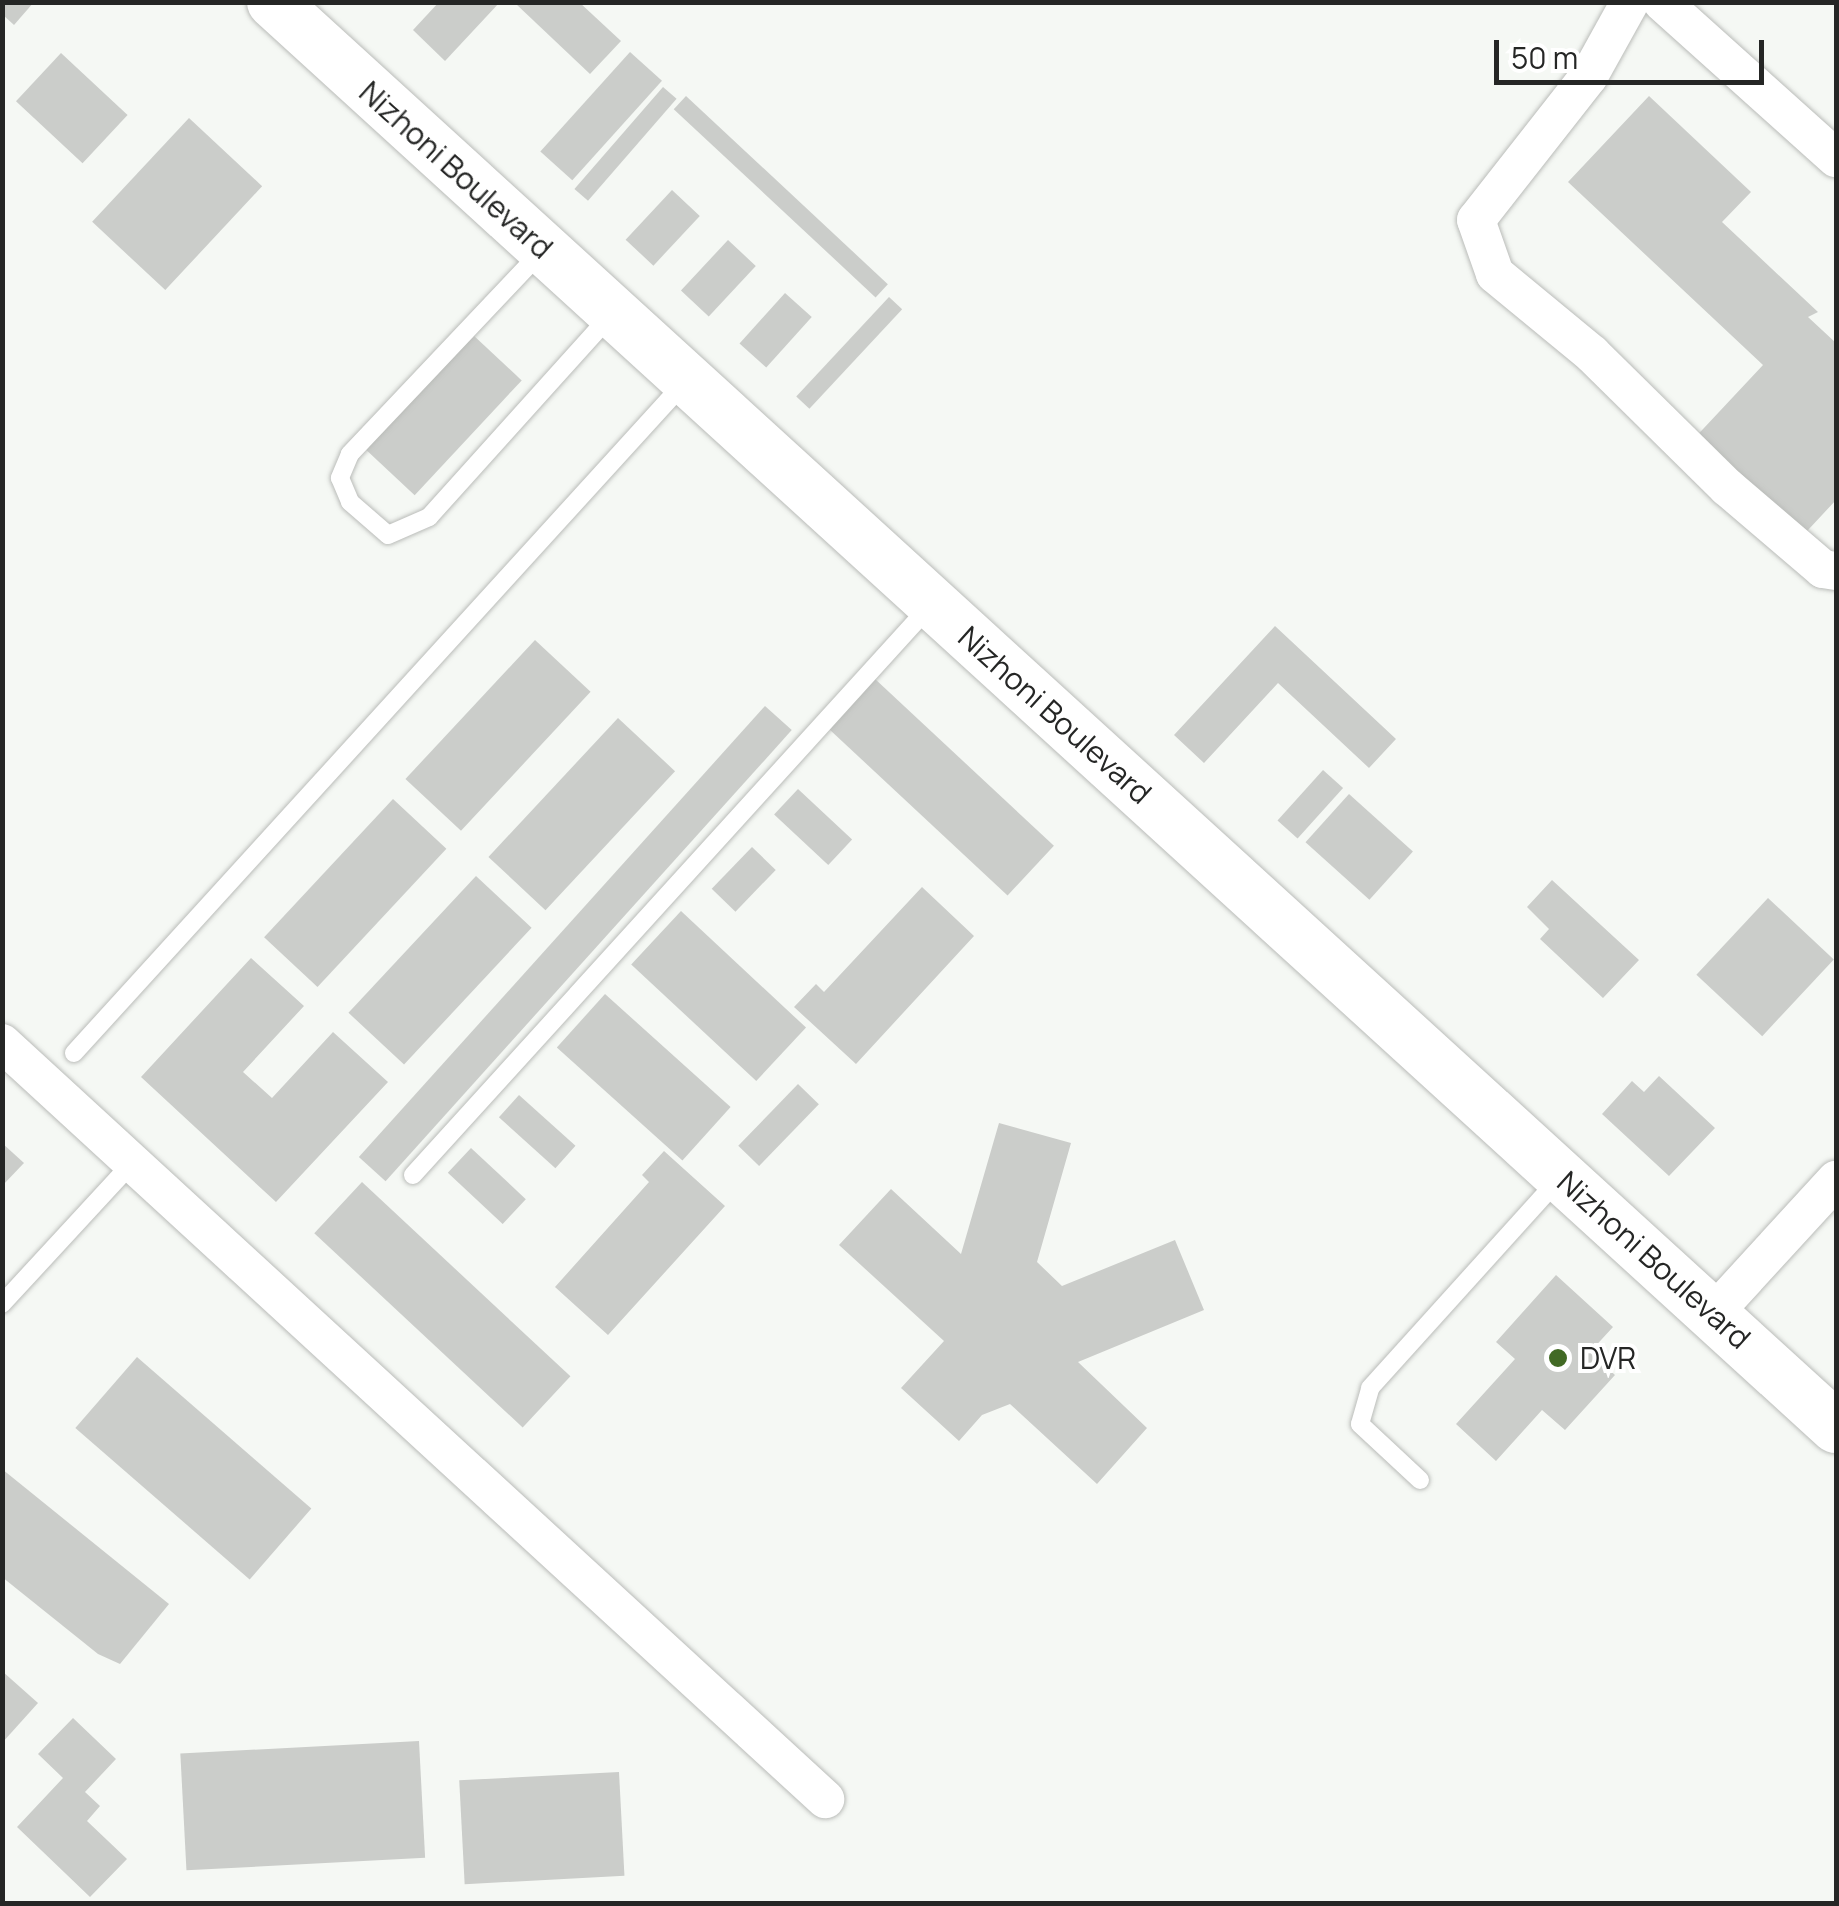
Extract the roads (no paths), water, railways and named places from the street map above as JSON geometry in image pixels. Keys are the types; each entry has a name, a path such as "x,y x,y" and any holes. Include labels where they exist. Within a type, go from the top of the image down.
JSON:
{"main road":[{"name":"Nizhoni Boulevard","path":"274,2 686,382 1836,1427"}],"street":[{"path":"1630,2 1590,76 1476,220 1495,274 1592,354 1741,499 1823,570 1836,571"},
{"path":"1662,2 1836,158"},
{"path":"2,1042 825,1799"},
{"path":"1713,1314 1836,1180"}],"lane":[{"path":"543,250 350,454 340,478 350,502 388,536 429,517 613,314"},
{"path":"74,1054 686,382"},
{"path":"413,1175 932,604"},
{"path":"2,1304 133,1162"},
{"path":"1420,1480 1360,1424 1370,1388 1561,1176"}],"place":[{"name":"DVR","path":"1558,1358"}]}
